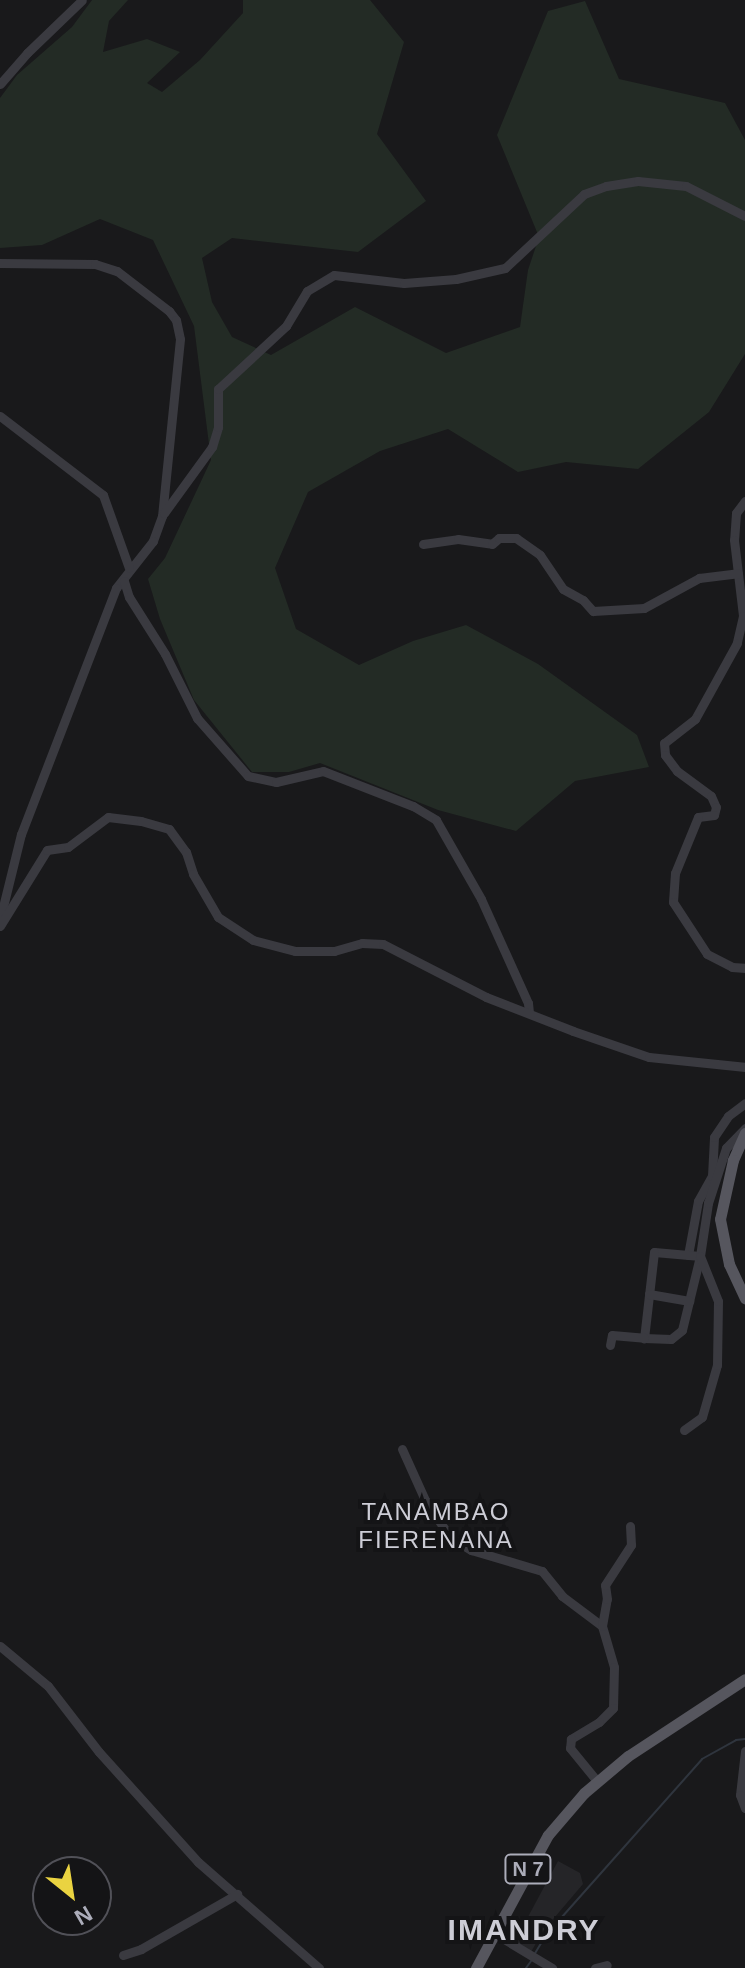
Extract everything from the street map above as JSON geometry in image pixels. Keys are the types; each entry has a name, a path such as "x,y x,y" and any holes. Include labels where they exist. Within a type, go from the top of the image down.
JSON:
{"main road":[{"path":"745,1131 733,1160 720,1219 729,1264 745,1298"},
{"name":"N 7","path":"476,1968 548,1835 597,1781 745,1679"}],"street":[{"path":"0,84 82,0"},
{"path":"162,516 212,447 218,427 218,389 286,326 307,291 334,275 404,283 456,279 505,268 584,194 606,186 638,181 686,186 745,216"},
{"path":"0,263 95,264 117,271 157,300 176,320 180,339 162,516 153,541 116,588 21,834 0,919"},
{"path":"0,416 103,495 129,568"},
{"path":"745,501 736,513 734,540 743,616 737,643 695,719 664,743 665,755 677,771 711,796 716,807 714,815 698,817 675,873 673,902 707,954 732,967 745,968"},
{"path":"423,544 458,539 492,544 499,538 516,538 540,555 563,589 583,600 593,611 644,608 699,578 738,573"},
{"path":"124,581 197,718 248,776 276,782 323,771 413,806 436,820 487,912 528,1003 529,1012"},
{"path":"0,926 47,850 68,847 108,817 141,821 169,829 186,852 193,874 218,917 253,940 295,951 334,951 362,943 383,944 446,979 649,1057 745,1067"},
{"path":"688,1255 698,1201 712,1176 714,1137 728,1116 745,1103"},
{"path":"610,1345 612,1335 671,1339 679,1335 700,1256 708,1203 726,1148 745,1131"},
{"path":"644,1338 654,1252 700,1256"},
{"path":"684,1430 702,1417 717,1365 718,1301 700,1256"},
{"path":"649,1294 689,1301"},
{"path":"402,1449 425,1500 450,1537 471,1550 542,1571 562,1596 602,1626"},
{"path":"597,1781 570,1748 571,1739 599,1722 613,1708 614,1667 602,1626 607,1599 605,1585 631,1545 630,1526"},
{"path":"0,1646 48,1686 61,1706 198,1862 319,1968"},
{"path":"745,1751 740,1795 745,1808"},
{"path":"123,1955 141,1949 237,1894"},
{"path":"494,1933 552,1968"},
{"path":"595,1968 607,1965"}],"shaded area":[{"path":"92,0 128,0 109,21 103,52 147,39 180,52 147,83 162,92 200,60 243,13 243,0 370,0 404,42 377,134 426,201 358,252 232,238 202,258 212,302 232,337 271,355 355,307 446,353 520,327 528,270 539,237 497,135 548,11 585,1 619,79 725,103 745,140 745,354 709,412 638,469 566,462 518,472 448,429 380,451 308,492 275,568 296,629 359,665 413,641 466,625 538,664 637,735 649,767 575,781 516,831 438,810 320,763 289,772 252,772 194,700 160,619 148,579 165,558 211,460 194,326 153,240 100,219 42,245 0,248 0,98 17,75 72,27"},
{"path":"558,1861 580,1873 583,1884 543,1931 531,1952 515,1941"}],"waterway":[{"path":"534,1955 546,1935 702,1759 736,1740 745,1739"},
{"path":"526,1968 531,1961"}],"district":[{"name":"TANAMBAO FIERENANA","path":"436,1526"},
{"name":"IMANDRY","path":"524,1930"}]}
